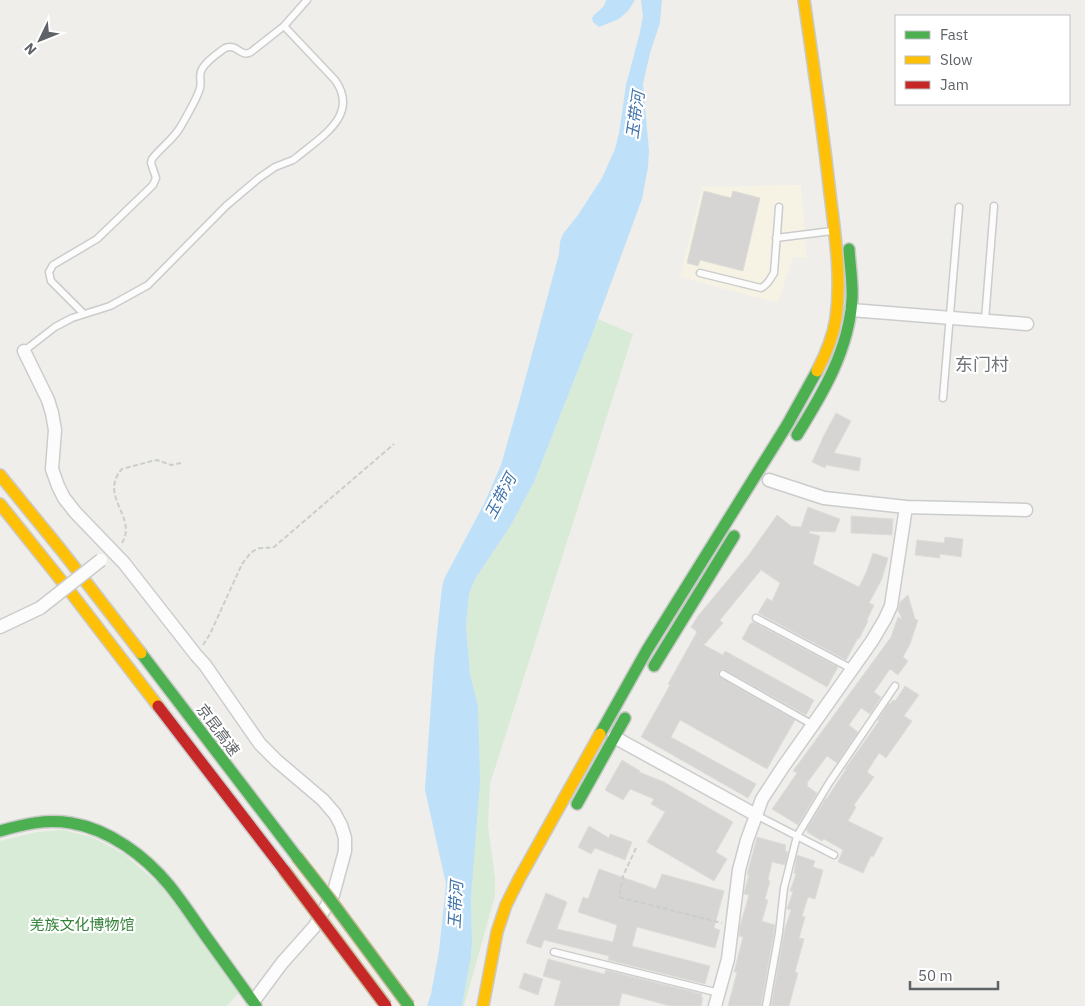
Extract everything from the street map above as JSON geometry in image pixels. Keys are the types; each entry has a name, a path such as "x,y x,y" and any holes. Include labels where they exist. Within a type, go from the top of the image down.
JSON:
{"main road":[{"path":"483,1006 501,920 519,878 647,650 787,425 824,358 832,337 836,322 838,300 834,230 823,130 804,0"},
{"path":"789,448 837,364 846,340 851,310 852,279 848,241"},
{"name":"京昆高速","path":"0,475 117,622 335,906 409,1006"},
{"path":"0,504 103,633 386,1006"},
{"path":"650,673 738,529"},
{"path":"573,810 632,705"},
{"path":"0,831 32,822 62,822 92,828 120,842 139,855 169,884 254,1004"}],"street":[{"path":"851,310 1027,324"},
{"path":"24,351 48,400 52,413 55,430 52,470 64,498 124,563 205,665 260,744 277,762 323,800 335,814 341,825 345,838 345,851 333,894 314,927 282,963 254,1004"},
{"path":"769,480 824,498 906,507 1026,510"},
{"path":"715,1006 728,959 739,870 746,840 762,799 880,629 891,606 906,507"},
{"path":"0,627 40,608 113,552"},
{"path":"614,737 756,814"}],"lane":[{"path":"84,314 51,281 49,272 53,265 97,239 152,185 156,178 152,159 181,127 200,90 200,70 205,64 229,47 237,48 243,53 248,54 284,26 307,0"},
{"path":"24,351 55,327 72,318 110,306 148,285 226,206 259,178 297,157 338,121 344,103 341,88 284,26"},
{"path":"985,320 994,206"},
{"path":"700,273 760,288 765,286 774,273 779,207"},
{"path":"943,398 959,208"},
{"path":"776,238 834,230"},
{"path":"756,618 852,670"},
{"path":"723,674 813,725"},
{"path":"766,1006 779,933 784,888 797,836 829,783 894,686"},
{"path":"756,814 834,855"},
{"path":"554,952 719,993"}],"path":[{"path":"196,655 210,634 242,564 248,556 259,548 274,547 394,444"},
{"path":"113,552 120,546 126,533 123,514 114,492 115,482 119,473 122,470 152,460 172,465 181,463"},
{"path":"636,848 623,876 619,897 732,926"}],"shaded area":[{"path":"801,185 807,258 793,257 778,303 680,277 702,187"}],"green space":[{"path":"598,319 633,334 490,784 488,826 495,878 495,896 464,1006 462,1006 472,943 471,897 478,706 470,674 466,626 469,594 475,579 511,525 534,482"},
{"name":"羌族文化博物馆","path":"63,830 92,837 124,854 160,885 240,991 227,1006 0,1006 0,841 37,832"}],"water":[{"path":"606,0 635,0 628,11 619,19 599,27 593,22 592,18 604,6"},
{"name":"玉带河","path":"641,0 662,0 660,23 650,53 643,84 649,151 642,199 593,332 534,482 511,525 475,579 469,594 466,626 470,674 478,706 480,782 471,897 471,957 462,1006 427,1006 439,951 446,884 425,790 434,660 442,588 444,579 484,504 501,465 563,234 602,178 615,149 626,85 643,16"}],"building":[{"path":"704,191 731,198 733,191 760,198 743,271 700,260 698,266 687,263"},
{"path":"836,413 851,421 834,453 861,458 859,471 826,465 825,468 812,462"},
{"path":"808,507 840,519 835,532 810,531 809,533 820,536 813,564 859,587 873,553 888,558 882,579 869,603 874,605 868,621 846,660 758,613 767,598 772,601 780,583 761,570 720,620 723,623 704,645 723,655 725,651 814,700 806,715 725,670 719,671 718,675 721,678 795,720 767,769 680,720 671,737 756,784 748,798 641,737 697,632 691,627 698,616 748,556 777,515 791,526 801,527"},
{"path":"851,516 893,519 892,535 851,533"},
{"path":"945,537 963,539 961,557 940,554 940,558 915,555 917,540 944,543"},
{"path":"908,595 915,619 918,620 910,644 903,657 908,661 898,675 890,669 874,692 881,697 870,714 861,708 849,725 858,732 837,763 827,756 807,783 807,786 817,793 798,825 772,809 797,773 793,771 891,637 898,617 902,619 898,610 900,602"},
{"path":"753,622 838,667 827,687 742,639"},
{"path":"905,686 919,695 904,716 912,721 886,758 879,753 867,772 874,777 854,805 856,807 848,821 883,838 863,873 838,862 843,850 824,839 822,841 806,830 889,703 893,700 895,701"},
{"path":"622,760 639,772 664,782 733,822 716,852 727,859 714,881 647,842 665,812 651,804 654,799 630,789 623,800 605,790"},
{"path":"589,826 609,838 610,834 632,842 625,860 595,848 591,854 578,847"},
{"path":"757,837 786,845 785,851 788,852 785,865 772,862 768,880 770,881 765,899 768,900 762,921 775,925 761,1006 728,1006 737,972 734,972 743,937 739,936 749,895 744,894 749,875 747,875"},
{"path":"797,855 815,861 813,867 823,870 815,899 808,897 802,916 805,917 799,938 804,939 795,972 798,973 789,1006 771,1006 785,928 791,910 787,909 793,892 790,891 796,874 794,873"},
{"path":"599,869 656,889 662,874 724,891 714,928 720,930 715,948 637,927 632,946 710,966 705,984 608,960 609,956 544,940 541,948 526,943 546,893 567,902 557,929 613,942 617,925 578,912 583,897 588,899"},
{"path":"548,959 604,974 606,970 702,994 701,1006 670,1006 622,993 619,1006 554,1006 561,981 543,976"},
{"path":"524,973 543,979 538,995 519,988"}],"traffic: fast":[{"path":"797,435 825,387 846,336 852,299 849,249"},
{"path":"600,734 647,650 787,425 817,371"},
{"path":"654,666 734,536"},
{"path":"141,653 297,857"},
{"path":"577,804 625,718"},
{"path":"0,831 35,823 71,823 99,831 125,845 149,864 169,885 256,1006"},
{"path":"297,857 409,1006"}],"traffic: slow":[{"path":"804,0 838,268 838,301 835,325 829,345 817,371"},
{"path":"0,475 141,653"},
{"path":"0,504 158,706"},
{"path":"483,1006 497,932 506,905 600,734"}],"traffic: jam":[{"path":"158,706 284,870"},
{"path":"284,870 386,1006"}],"district":[{"name":"东门村","path":"982,365"}]}
